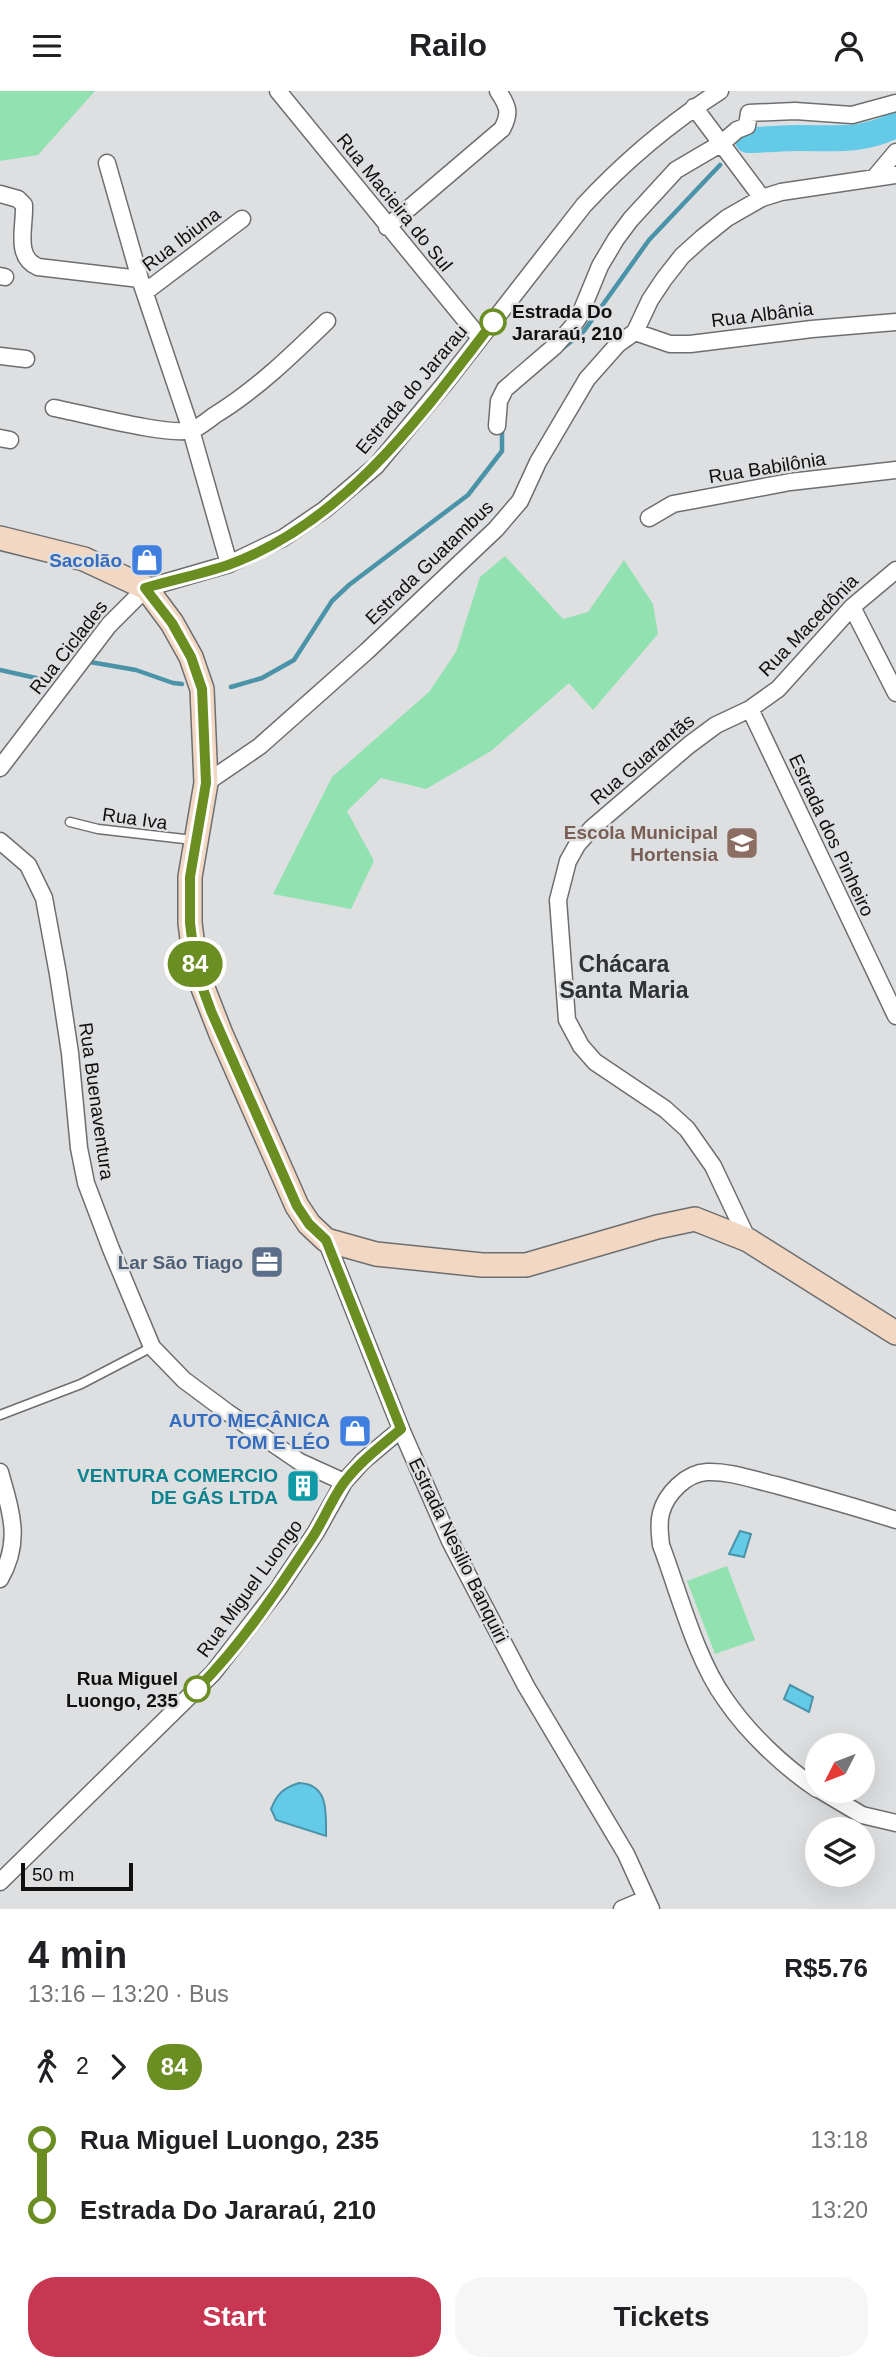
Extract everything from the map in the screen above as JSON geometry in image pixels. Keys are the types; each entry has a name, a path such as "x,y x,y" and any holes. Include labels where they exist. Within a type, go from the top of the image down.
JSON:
{"street":[{"name":"Rua Macieira do Sul","path":"278,91 481,338"},
{"path":"387,226 502,129 509,108 498,91"},
{"name":"Estrada do Jararau","path":"145,588 229,564 283,538 324,510 376,465 606,181 661,133 720,91"},
{"path":"497,426 499,401 505,389 555,346 572,327 579,317 600,266 624,229 676,170 747,126 749,113 795,111 852,115 896,103"},
{"path":"694,107 762,198"},
{"path":"875,177 896,152"},
{"path":"107,163 142,286 191,430 229,564"},
{"path":"635,333 650,300 682,256 727,218 762,198 781,192 896,175"},
{"path":"0,194 18,199 24,205 23,252 32,265 142,286"},
{"name":"Rua Ibiuna","path":"142,286 242,219"},
{"path":"54,408 129,424 168,430 191,430 261,381 327,321"},
{"name":"Rua Albânia","path":"635,333 670,344 690,344 896,322"},
{"name":"Estrada Guatambus","path":"206,783 270,737 367,651 496,529 520,501 538,462 587,379 618,344 635,333"},
{"path":"0,356 26,359"},
{"name":"Rua Babilônia","path":"649,518 673,504 790,482 896,470"},
{"path":"0,538 84,559 145,588"},
{"name":"Rua Macedônia","path":"750,709 778,689 852,607 896,570"},
{"name":"Estrada Nesilio Banquiri","path":"145,588 172,623 191,657 202,689 206,783 190,877 190,923 196,970 202,989 297,1206 309,1224 326,1240 401,1429 450,1541 526,1686 626,1854 649,1904"},
{"name":"Rua Ciclades","path":"0,768 109,625 145,588"},
{"path":"852,607 896,693"},
{"name":"Estrada dos Pinheiro","path":"750,709 896,1016"},
{"name":"Rua Guarantãs","path":"748,1240 713,1166 687,1129 665,1109 594,1062 572,1031 567,1020 558,900 568,861 577,845 592,828 689,745 716,725 750,709"},
{"name":"Rua Buenaventura","path":"0,841 28,865 44,898 70,1053 86,1183 152,1347 184,1380 227,1412 300,1462 344,1482"},
{"path":"326,1240 376,1254 482,1265 526,1265 657,1227 695,1219 748,1240 896,1333"},
{"name":"Rua Miguel Luongo","path":"0,1882 213,1673 278,1589 316,1532 344,1482 363,1461 401,1429"},
{"path":"0,1472 14,1522 10,1562 0,1579"},
{"path":"805,1778 763,1744 724,1699 701,1654 662,1545 659,1529 661,1513 679,1484 705,1472 731,1473 896,1520"},
{"path":"842,1803 862,1815 896,1823"},
{"path":"622,1909 649,1904"}],"lane":[{"name":"Rua Iva","path":"70,822 98,829 196,841"},
{"path":"0,1415 81,1384 152,1347"}],"green space":[{"path":"0,91 95,91 38,155 0,161"},
{"path":"505,556 563,619 588,612 624,560 653,604 658,634 593,710 569,683 491,751 426,789 381,778 347,811 374,861 351,909 273,894 332,777 429,692 456,652 480,577"},
{"path":"727,1566 755,1640 715,1654 687,1581"}],"water":[{"path":"740,1531 751,1534 744,1557 729,1554"},
{"path":"790,1685 813,1697 809,1712 784,1699"},
{"path":"299,1783 316,1788 321,1794 325,1809 326,1836 276,1820 271,1809 276,1799 285,1789"}],"waterway":[{"path":"748,140 860,137 896,125"},
{"path":"563,348 584,331 649,240 720,165"},
{"path":"231,687 262,678 294,660 332,601 349,585 468,495 502,451 502,427"},
{"path":"90,662 136,670 182,684"},
{"path":"0,670 45,680"}],"bus line":[{"name":"84","path":"197,1689 213,1673 278,1589 316,1532 344,1482 363,1461 401,1429 326,1240 309,1224 297,1206 211,1011 196,970 190,923 190,877 206,783 202,689 191,657 172,623 145,588 229,564 283,538 324,510 376,465 493,322"}],"place":[{"name":"Estrada Do Jararaú, 210","path":"493,322"},
{"name":"Sacolão","path":"147,560"},
{"name":"Escola Municipal Hortensia","path":"742,843"},
{"name":"Lar São Tiago","path":"267,1262"},
{"name":"AUTO MECÂNICA TOM E LÉO","path":"355,1431"},
{"name":"VENTURA COMERCIO DE GÁS LTDA","path":"303,1486"},
{"name":"Rua Miguel Luongo, 235","path":"197,1689"}],"district":[{"name":"Chácara Santa Maria","path":"624,977"}]}
